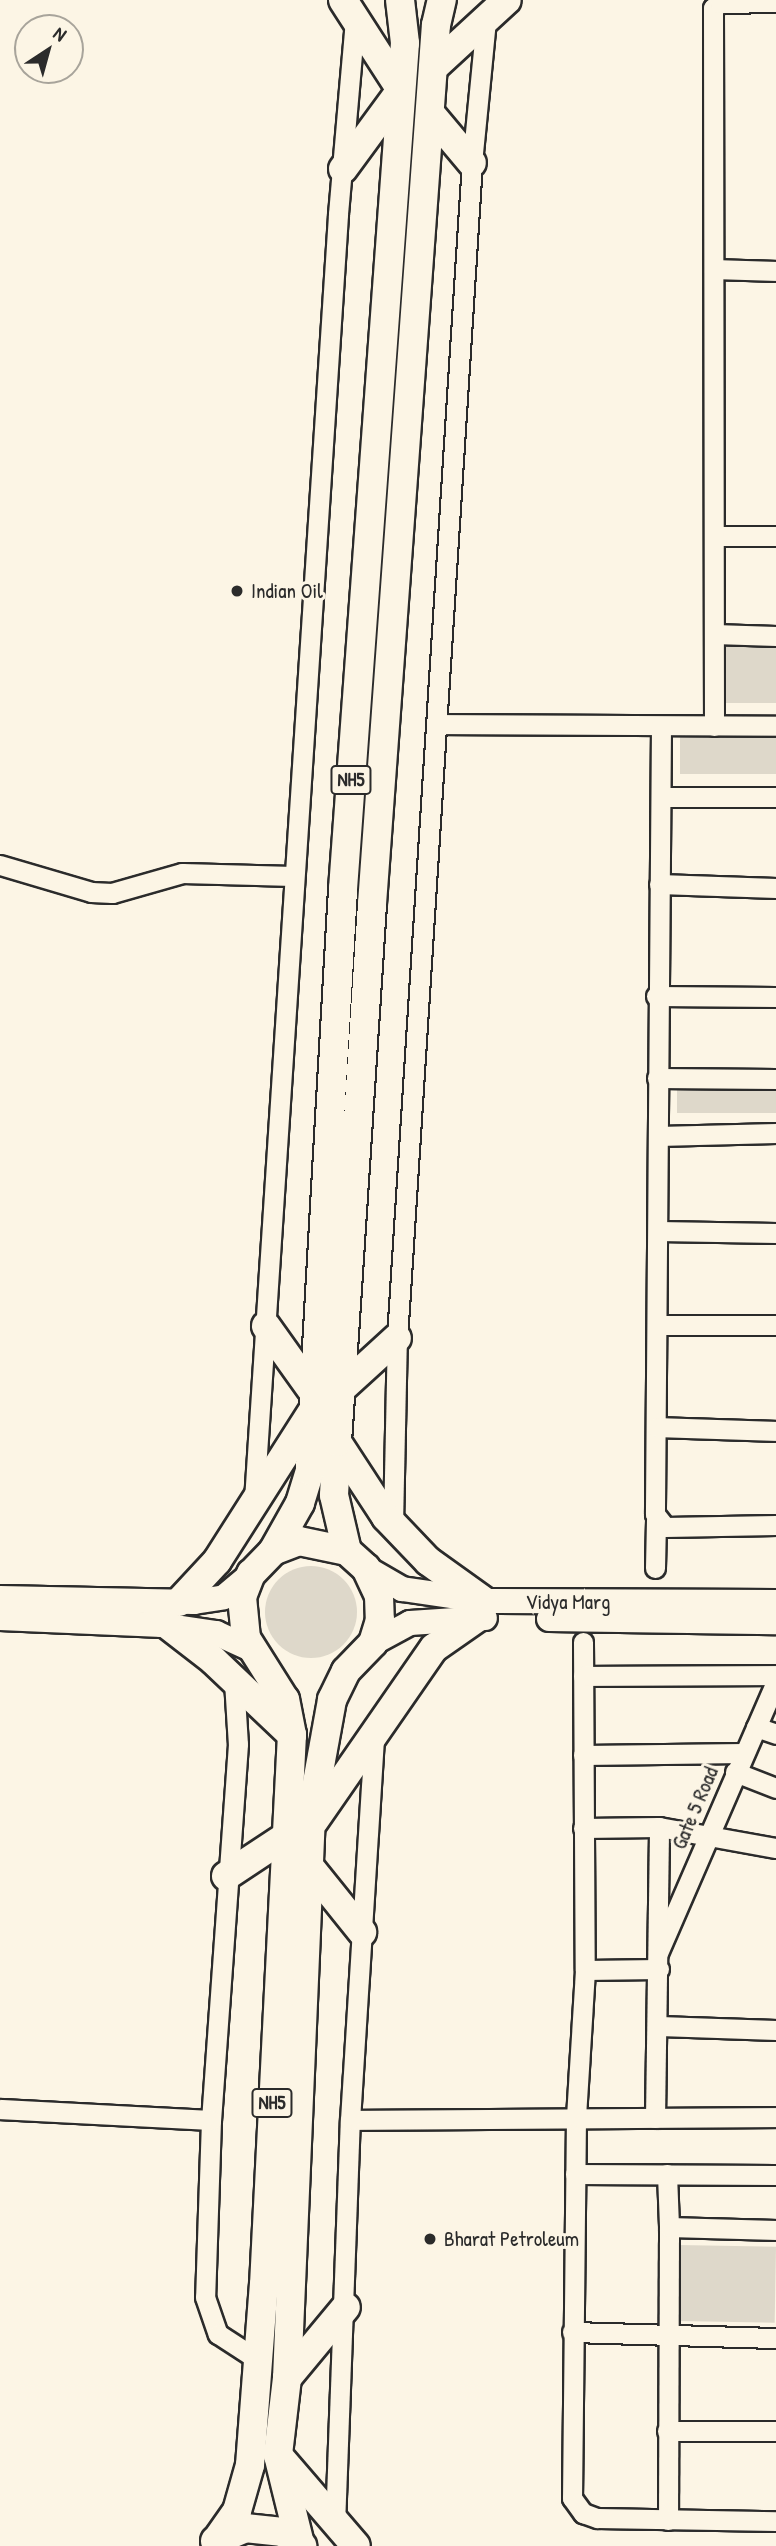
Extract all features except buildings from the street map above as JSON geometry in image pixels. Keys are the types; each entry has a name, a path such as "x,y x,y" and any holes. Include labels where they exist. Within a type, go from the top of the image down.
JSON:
{"highway":[{"name":"NH5","path":"214,2542 237,2511 250,2465 292,1735 285,1700 243,1629 242,1597 251,1574 272,1551 300,1503 310,1471 311,1400 405,43 400,0"},
{"name":"NH5","path":"301,2545 278,2455 287,2378 311,1827 323,1736 332,1700 346,1671 373,1643 380,1620 379,1596 357,1560 334,1495 433,68 442,0"},
{"path":"433,68 507,0"},
{"path":"342,169 401,90 349,10"},
{"path":"430,113 472,163"},
{"path":"266,1326 311,1400 217,1561 174,1614 234,1681 292,1735"},
{"path":"340,1390 397,1338"},
{"path":"311,1827 374,1729 434,1648 480,1609 393,1524 337,1442"},
{"path":"272,1551 299,1541 357,1560"},
{"path":"226,1876 285,1837"},
{"path":"309,1866 362,1932"},
{"path":"287,2378 346,2307"},
{"path":"278,2455 335,2526 356,2546"},
{"name":"NH5","path":"214,2542 245,2528 283,2532 301,2545"}],"main road":[{"name":"Vidya Marg","path":"357,1560 402,1590 480,1609 776,1622"},
{"path":"0,1618 174,1614 224,1597 251,1574"},
{"path":"0,1598 174,1614 259,1657"},
{"name":"Vidya Marg","path":"373,1643 410,1623 480,1609 776,1602"}],"street":[{"path":"714,726 713,8 720,3 776,2"},
{"path":"254,1501 293,876 342,169 349,10"},
{"path":"393,1524 397,1338 472,163 486,19"},
{"path":"714,269 776,271"},
{"path":"714,536 776,536"},
{"path":"715,634 776,636"},
{"path":"438,724 776,726"},
{"path":"655,1568 658,1325 656,996 663,797 661,726"},
{"path":"663,797 776,797"},
{"path":"0,865 91,892 112,893 182,873 293,876"},
{"path":"660,884 776,888"},
{"path":"656,996 776,997"},
{"path":"657,1078 776,1079"},
{"path":"658,1136 776,1133"},
{"path":"658,1231 776,1234"},
{"path":"658,1325 776,1325"},
{"path":"657,1427 776,1431"},
{"path":"656,1520 665,1527 776,1525"},
{"path":"583,1642 585,1970 576,2117 570,2489 575,2504 597,2518 776,2521"},
{"path":"583,1676 776,1675"},
{"path":"234,1681 238,1744 226,1876 211,2120 205,2297 218,2334 258,2360"},
{"name":"Gate 5 Road","path":"658,1961 708,1835 776,1682"},
{"path":"755,1727 776,1734"},
{"path":"335,2526 346,2307 350,2120 374,1729"},
{"path":"583,1755 744,1753"},
{"path":"735,1772 776,1788"},
{"path":"583,1828 659,1827 776,1847"},
{"path":"655,2118 659,2026 659,1827"},
{"path":"585,1970 658,1961"},
{"path":"659,2026 776,2030"},
{"path":"0,2109 211,2120"},
{"path":"350,2120 776,2117"},
{"path":"575,2174 776,2175"},
{"path":"667,2174 668,2520"},
{"path":"669,2227 776,2230"},
{"path":"572,2332 669,2337 776,2338"},
{"path":"667,2431 776,2431"}],"shaded area":[{"path":"725,644 776,644 776,703 725,703"},
{"path":"680,729 776,729 776,774 680,774"},
{"path":"677,1084 776,1084 776,1113 677,1113"},
{"path":"311,1566 329,1569 344,1579 354,1594 357,1612 354,1630 344,1645 329,1655 311,1658 293,1655 278,1645 268,1630 265,1612 268,1594 278,1579 293,1569"},
{"path":"678,2245 776,2247 775,2323 677,2321"}],"place":[{"name":"Indian Oil","path":"237,591"},
{"name":"Bharat Petroleum","path":"430,2239"}]}
